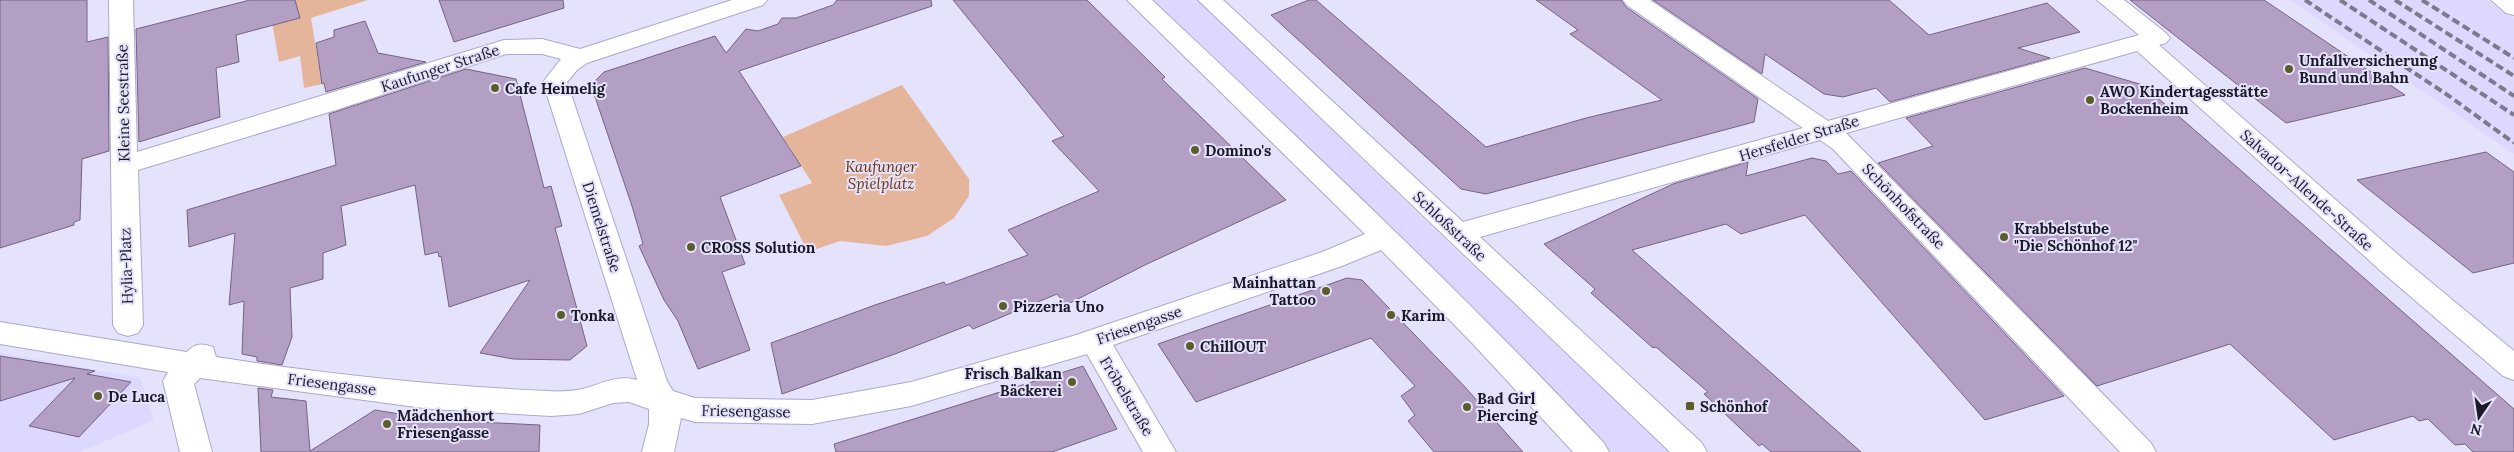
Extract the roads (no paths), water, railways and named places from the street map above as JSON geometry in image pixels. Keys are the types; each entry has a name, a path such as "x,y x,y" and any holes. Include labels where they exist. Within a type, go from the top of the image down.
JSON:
{"street":[{"name":"Kleine Seestraße","path":"121,0 125,165 124,206"},
{"path":"578,58 755,0"},
{"path":"1139,0 1385,237 1507,358 1593,452"},
{"name":"Schloßstraße","path":"1210,0 1690,452"},
{"name":"Schönhofstraße","path":"1634,0 1842,143 2140,452"},
{"path":"2109,0 2158,38 2141,42"},
{"path":"2503,0 2514,8"},
{"name":"Hersfelder Straße","path":"1458,233 2141,42"},
{"name":"Salvador-Allende-Straße","path":"2141,42 2392,265 2514,368"},
{"name":"Kaufunger Straße","path":"125,165 327,104 504,47 531,46 564,50 578,58"},
{"name":"Diemelstraße","path":"578,58 568,65 555,82 652,383 664,401"},
{"name":"Hylia-Platz","path":"124,206 128,325"},
{"name":"Friesengasse","path":"0,333 200,357 430,397 551,404 579,402 612,391 629,390 695,410 812,412 911,394 1094,340 1332,259 1385,237"},
{"name":"Fröbelstraße","path":"1094,340 1160,452"},
{"path":"196,452 178,381 200,357"},
{"path":"658,452 666,426 664,401"}],"railway":[{"path":"2305,0 2449,96 2514,143"},
{"path":"2340,0 2514,115"},
{"path":"2369,0 2514,96"},
{"path":"2395,0 2514,76"},
{"path":"2422,0 2514,58"}],"place":[{"name":"Unfallversicherung Bund und Bahn","path":"2289,69"},
{"name":"Cafe Heimelig","path":"495,88"},
{"name":"AWO Kindertagesstätte Bockenheim","path":"2090,100"},
{"name":"Domino's","path":"1195,150"},
{"name":"Krabbelstube \"Die Schönhof 12\"","path":"2004,237"},
{"name":"CROSS Solution","path":"691,247"},
{"name":"Mainhattan Tattoo","path":"1326,291"},
{"name":"Pizzeria Uno","path":"1003,306"},
{"name":"Tonka","path":"561,315"},
{"name":"Karim","path":"1391,315"},
{"name":"ChillOUT","path":"1190,346"},
{"name":"Frisch Balkan Bäckerei","path":"1072,382"},
{"name":"De Luca","path":"98,396"},
{"name":"Schönhof","path":"1690,406"},
{"name":"Bad Girl Piercing","path":"1467,407"},
{"name":"Mädchenhort Friesengasse","path":"387,424"}],"park label":[{"name":"Kaufunger Spielplatz","path":"881,174"}]}
